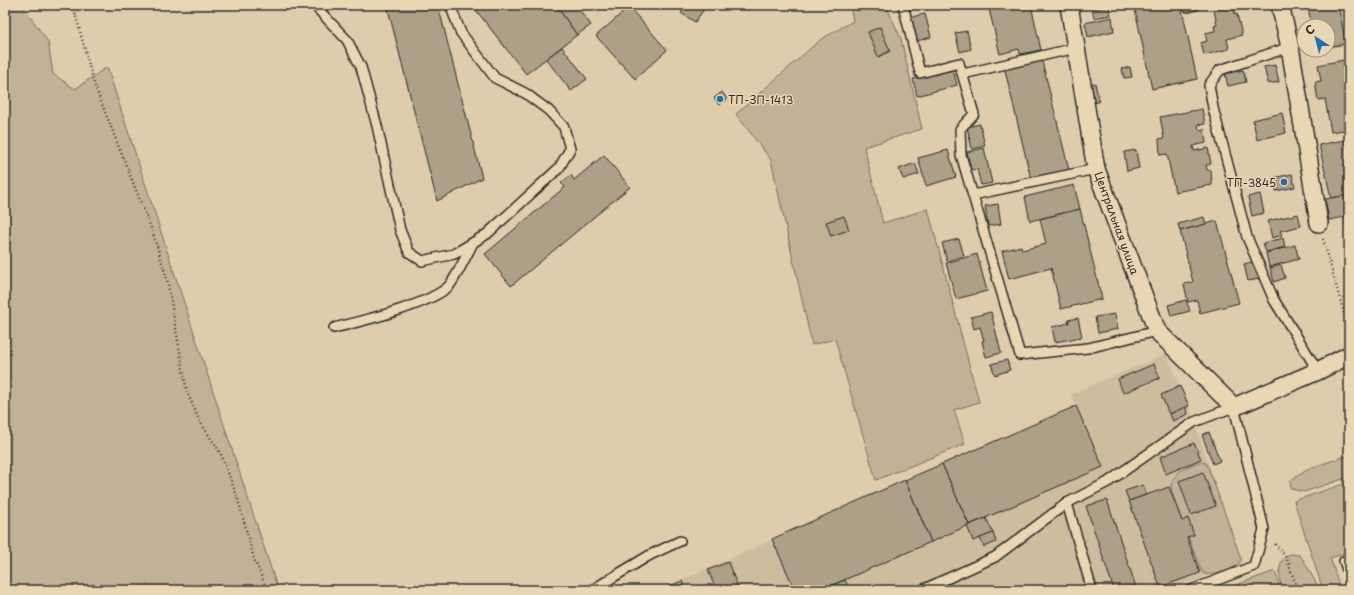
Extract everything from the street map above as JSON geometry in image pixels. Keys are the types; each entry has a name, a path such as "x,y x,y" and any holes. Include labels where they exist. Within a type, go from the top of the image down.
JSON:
{"street":[{"name":"Центральная улица","path":"1069,5 1096,169 1156,331 1234,407"},
{"path":"1280,5 1290,47 1318,223"},
{"path":"1234,407 1318,371 1349,355"}],"lane":[{"path":"314,5 347,40 361,66 377,126 400,230 409,252 422,261 454,254 487,234 558,168 570,149 564,127 548,110 525,93 495,78 461,33 450,5"},
{"path":"903,5 920,73 959,63 963,74 974,114 960,129 961,155 1020,355 1088,348 1156,331"},
{"path":"1188,5 1188,7 1196,5"},
{"path":"1290,47 1220,70 1209,85 1213,108 1247,237 1274,300 1318,371"},
{"path":"963,74 1076,48"},
{"path":"973,194 1096,169"},
{"path":"334,328 385,315 429,298 449,286 474,242"},
{"path":"922,590 995,557 1067,503 1108,482 1194,422 1234,407 1264,529 1254,566 1191,590"},
{"path":"1067,503 1092,590"},
{"path":"592,590 650,555 680,541"},
{"path":"1349,560 1344,562 1349,575"}],"path":[{"path":"73,5 94,84 153,233 167,279 187,392 200,422 220,452 237,496 254,559 267,590"},
{"path":"1318,223 1349,331"},
{"path":"1264,529 1286,557 1298,590"}],"shaded area":[{"path":"5,5 22,5 48,42 53,74 75,89 107,67 278,590 5,590"},
{"path":"858,5 886,5 901,39 922,129 864,147 883,223 928,209 979,402 954,410 965,444 876,480 835,339 812,345 771,160 736,114 820,40 853,21 851,11"},
{"path":"1166,354 1189,406 1242,563 1169,590 659,590 1076,406 1071,394"},
{"path":"1349,455 1349,477 1304,492 1291,489 1290,481 1310,468"},
{"path":"1200,462 1206,463 1209,469 1241,559 1239,563 1225,572 1212,574 1203,573 1178,512 1172,491 1172,481 1178,473 1186,467"},
{"path":"1349,482 1349,552 1330,558 1341,590 1323,590 1294,501"},
{"path":"1291,554 1299,555 1303,559 1320,590 1282,590 1280,580 1281,564 1286,556"},
{"path":"1275,571 1281,590 1222,590"}],"building":[{"path":"387,5 438,5 482,178 437,201"},
{"path":"472,5 532,5 532,9 538,5 556,5 577,35 526,74"},
{"path":"556,5 576,5 591,25 577,35"},
{"path":"686,5 707,5 695,22 681,13"},
{"path":"988,5 1031,5 1041,50 1020,54 1019,49 1000,54"},
{"path":"1134,5 1181,5 1197,79 1152,89"},
{"path":"1320,5 1338,5 1346,44 1336,46 1336,18 1310,18 1308,8"},
{"path":"1109,6 1111,15 1094,18 1092,9"},
{"path":"1233,6 1235,15 1237,14 1242,35 1227,39 1229,49 1204,55 1201,43 1207,41 1205,33 1215,31 1214,26 1217,25 1214,10"},
{"path":"629,7 667,50 635,79 596,36"},
{"path":"925,14 931,37 917,41 911,17"},
{"path":"1112,17 1114,31 1088,37 1085,23"},
{"path":"880,27 890,51 878,57 868,32"},
{"path":"967,31 971,49 960,52 955,33"},
{"path":"562,47 587,79 571,91 546,59"},
{"path":"1041,57 1069,170 1031,179 1004,66"},
{"path":"1349,59 1349,129 1331,132 1325,99 1318,100 1315,82 1321,81 1318,65"},
{"path":"1275,65 1279,82 1268,84 1264,67"},
{"path":"1130,67 1132,77 1124,78 1122,69"},
{"path":"953,69 957,85 917,96 913,79"},
{"path":"1243,70 1246,82 1228,86 1225,74"},
{"path":"1095,83 1099,102 1090,103 1087,84"},
{"name":"ТП-ЗП-1413","path":"722,92 727,99 719,105 714,98"},
{"path":"1202,109 1205,124 1198,125 1199,130 1204,129 1206,143 1193,146 1194,151 1208,148 1211,164 1206,165 1207,170 1211,170 1212,185 1175,192 1167,154 1160,155 1159,139 1164,138 1160,117"},
{"path":"1282,113 1286,133 1257,140 1253,120"},
{"path":"980,124 985,146 972,149 967,127"},
{"path":"1349,139 1349,195 1331,198 1319,145"},
{"path":"984,148 992,183 981,185 977,169 971,170 967,152"},
{"path":"948,150 956,177 926,186 918,158"},
{"path":"1136,150 1139,168 1127,171 1124,152"},
{"path":"604,155 630,187 511,286 485,254 565,187 561,183 571,175 574,180"},
{"path":"915,163 919,174 903,179 899,169"},
{"name":"ТП-3845","path":"1292,174 1295,187 1276,191 1273,178"},
{"path":"1074,185 1080,209 1030,221 1025,197"},
{"path":"1260,194 1264,213 1252,216 1248,197"},
{"path":"1349,195 1349,240 1345,217 1329,220 1325,199"},
{"path":"998,204 1001,224 988,226 985,206"},
{"path":"1080,209 1102,299 1061,309 1051,268 1009,279 1002,251 1021,246 1022,250 1046,244 1040,219"},
{"path":"1298,214 1301,226 1280,231 1282,235 1272,238 1268,221"},
{"path":"844,216 849,230 831,236 826,222"},
{"path":"1204,217 1206,224 1180,231 1178,224"},
{"path":"1217,221 1239,303 1200,313 1197,300 1188,302 1184,284 1193,282 1180,231"},
{"path":"1283,238 1285,247 1266,252 1263,243"},
{"path":"959,239 964,256 947,261 942,243"},
{"path":"1295,245 1299,259 1269,267 1266,253"},
{"path":"977,254 987,291 956,299 946,263"},
{"path":"1255,261 1259,279 1248,281 1244,264"},
{"path":"1281,265 1285,278 1274,282 1270,268"},
{"path":"1186,300 1190,311 1171,316 1168,305"},
{"path":"991,312 1001,353 986,357 980,327 974,329 971,317"},
{"path":"1115,314 1118,329 1098,333 1095,317"},
{"path":"1078,318 1082,337 1055,342 1052,327 1069,323 1068,320"},
{"path":"1007,360 1010,370 995,375 991,364"},
{"path":"1154,364 1160,378 1123,393 1118,379"},
{"path":"1180,386 1189,406 1169,414 1161,395"},
{"path":"1076,406 1103,467 969,525 942,464"},
{"path":"1185,407 1188,414 1173,421 1170,414"},
{"path":"1209,432 1220,461 1213,464 1202,435"},
{"path":"1194,443 1201,459 1166,474 1160,457"},
{"path":"942,464 969,525 931,542 905,480"},
{"path":"1203,472 1216,506 1191,515 1179,481"},
{"path":"905,480 931,542 821,590 795,590 772,539"},
{"path":"1143,485 1146,495 1129,501 1125,491"},
{"path":"1169,487 1182,521 1188,518 1194,535 1187,537 1200,573 1160,587 1129,501"},
{"path":"1107,500 1137,590 1114,590 1086,506"},
{"path":"986,518 993,533 973,541 967,526"},
{"path":"993,533 996,542 984,547 980,538"},
{"path":"728,562 739,590 716,590 708,570"},
{"path":"845,580 850,590 821,590"},
{"path":"682,581 686,590 659,590"}],"place":[{"name":"ТП-ЗП-1413","path":"720,99"},
{"name":"ТП-3845","path":"1284,182"}]}
